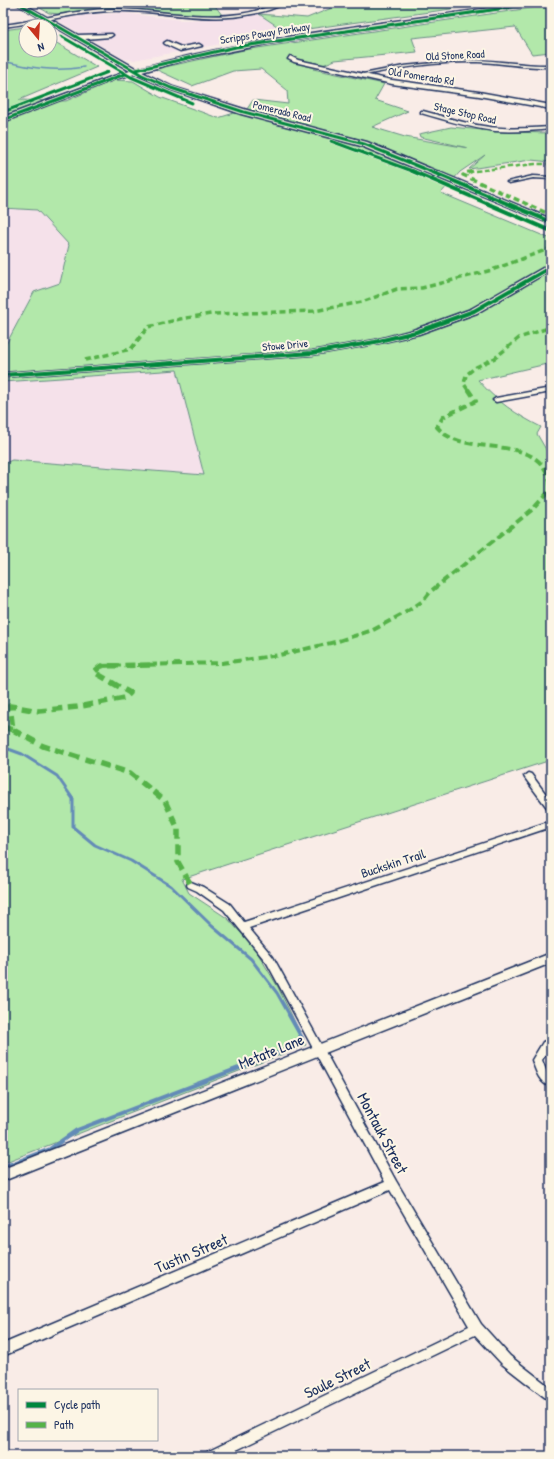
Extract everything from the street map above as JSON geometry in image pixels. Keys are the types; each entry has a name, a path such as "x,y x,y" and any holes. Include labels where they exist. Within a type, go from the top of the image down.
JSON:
{"main road":[{"name":"Scripps Poway Parkway","path":"3,112 117,69 208,47 512,3"},
{"name":"Scripps Poway Parkway","path":"3,120 136,70 184,58 236,47 540,3"},
{"name":"Pomerado Road","path":"15,5 37,18"},
{"name":"Pomerado Road","path":"15,5 34,18"},
{"name":"Pomerado Road","path":"58,29 95,46 136,70 195,97 244,112 364,144 551,222"},
{"name":"Pomerado Road","path":"58,35 125,74 186,101 235,116 336,142 361,151 551,231"},
{"path":"75,36 92,38 110,36 95,41 95,46"},
{"path":"231,40 262,38"},
{"path":"167,43 182,49 204,45"},
{"name":"Stowe Drive","path":"3,375 296,354 375,342 416,332 474,312 551,267"}],"street":[{"path":"58,19 77,14 111,10 193,17 223,17 258,12 282,3"},
{"path":"3,26 18,24"},
{"name":"Old Pomerado Rd","path":"290,58 296,61 427,88 479,94 551,107"},
{"name":"Old Stone Road","path":"360,75 447,63 482,62 527,67 551,66"},
{"name":"Stage Stop Road","path":"423,112 462,123 493,129 517,130 551,128"},
{"path":"509,182 533,177 551,178"},
{"path":"496,400 551,390"},
{"path":"528,776 551,807"},
{"name":"Buckskin Trail","path":"243,926 551,824"},
{"name":"Montauk Street","path":"191,885 200,889 227,907 270,960 392,1184 477,1328 506,1360 551,1395"},
{"name":"Metate Lane","path":"3,1175 551,958"},
{"path":"551,1043 546,1045 537,1060 543,1076 551,1083"},
{"name":"Tustin Street","path":"3,1350 392,1184"},
{"name":"Soule Street","path":"211,1456 477,1328"}],"shaded area":[{"path":"123,13 181,20 242,18 259,14 286,32 134,60 124,59 58,21 86,15"},
{"path":"3,208 37,210 69,245 60,283 34,293 3,350"},
{"path":"178,370 204,475 12,460 3,464 3,382"}],"green space":[{"path":"31,3 213,3 222,15 184,14 118,8 59,14 49,13"},
{"path":"344,3 494,3 286,32 259,14 307,18"},
{"path":"551,5 551,23 546,27 551,31 551,52 532,54 515,27 412,38 417,52 335,60 313,69 384,84 375,100 408,111 372,127 405,137 468,148 420,137 419,134 451,127 504,132 551,133 551,162 531,160 469,169 485,155 460,172 441,193 551,239 551,363 478,380 492,395 507,407 541,427 537,434 551,458 551,760 182,879 189,893 227,918 254,947 278,987 306,1045 3,1163 3,464 12,460 204,475 177,370 3,382 3,350 34,292 60,283 69,245 37,210 3,208 3,30 18,28 18,58 58,58 58,44 97,67 19,100 66,101 114,80 133,81 160,97 218,118 247,109 253,100 288,104 287,90 261,69 233,71 192,86 155,69 244,50"}],"waterway":[{"path":"3,61 23,66 53,69 84,67"},
{"path":"3,747 22,754 57,776 73,799 73,827 95,845 131,861 171,886 212,926 251,959 277,993 290,1016"},
{"path":"289,1015 302,1038"},
{"path":"3,1167 50,1149 77,1130 291,1048 298,1043"}],"marked path":[{"path":"551,164 535,164 468,172 463,175 551,215"},
{"path":"85,360 131,349 148,327 180,319 211,314 314,311 362,302 397,289 422,288 492,270 551,248"},
{"path":"551,327 519,338 495,358 476,367 466,375 464,384 476,401 443,417 437,427 446,435 460,441 510,449 526,454 539,461 548,473 551,488"},
{"path":"3,727 13,730 10,706 39,711 77,707 125,698 130,693 94,672 101,666 202,664 262,659 335,642 373,630 397,618 421,602 431,591 533,509 551,489"},
{"path":"13,730 43,746 130,773 165,801 171,817 178,829 178,862 191,885"}],"cycle path":[{"path":"18,3 142,75 171,88 244,112 364,144 551,222"},
{"path":"136,70 236,47 540,3"},
{"path":"61,36 131,77 192,103"},
{"path":"3,112 108,72"},
{"path":"3,120 125,74"},
{"path":"331,141 402,167 551,231"},
{"path":"3,375 312,353 375,342 416,332 474,311 551,267"}]}
